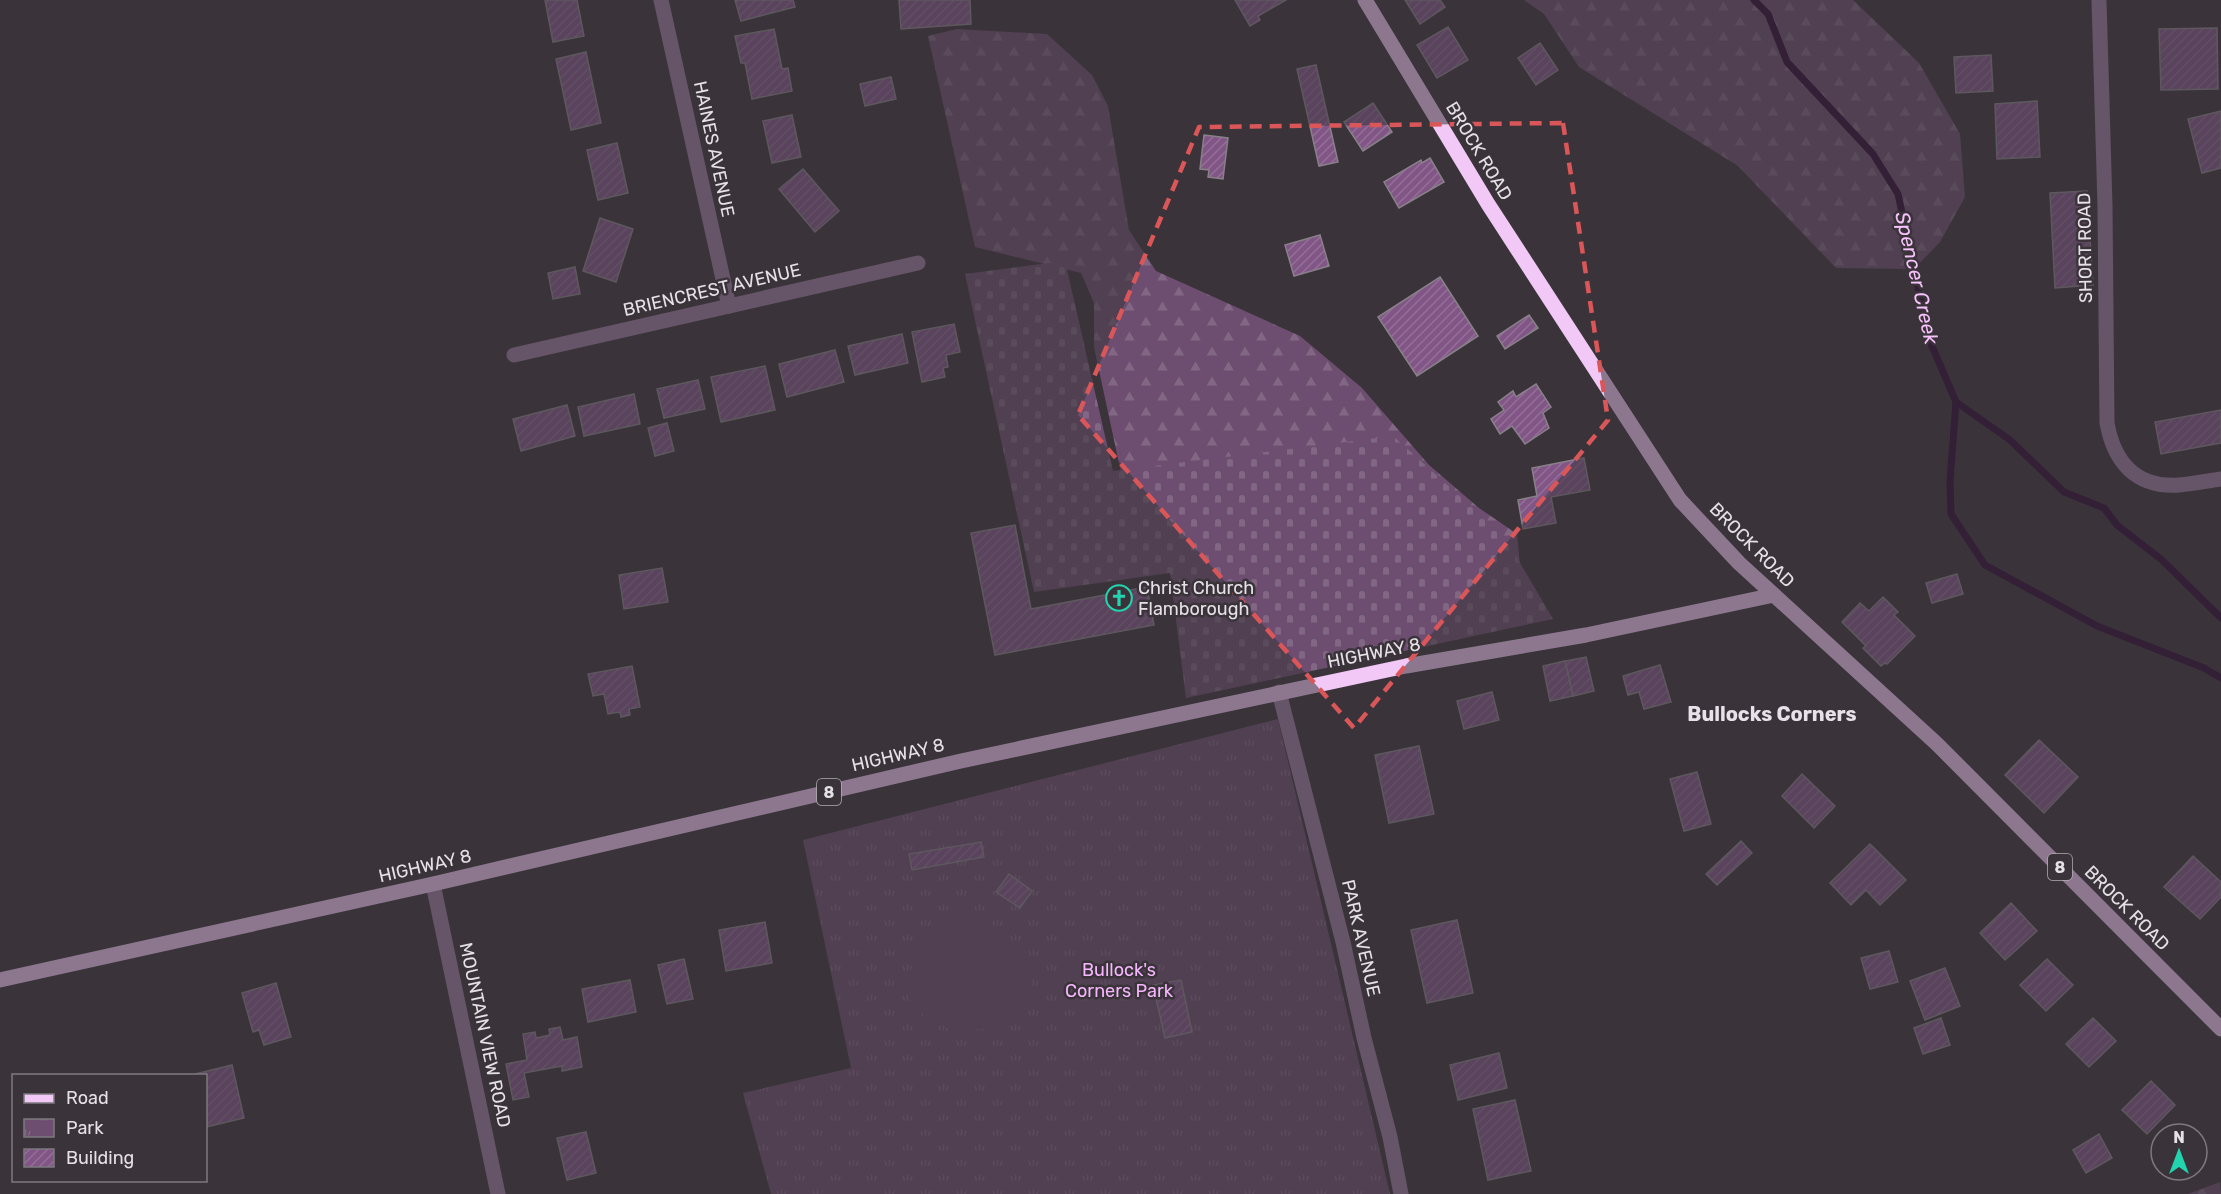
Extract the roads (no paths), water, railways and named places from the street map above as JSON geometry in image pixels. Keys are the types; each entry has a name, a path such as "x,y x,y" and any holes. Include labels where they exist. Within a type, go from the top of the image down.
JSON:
{"main road":[{"name":"BROCK ROAD","path":"1365,0 1488,204 1680,500 1739,563 1937,744 2221,1029"},
{"name":"HIGHWAY 8","path":"0,980 433,884 961,761 1406,666 1586,634 1774,595"}],"street":[{"name":"HAINES AVENUE","path":"661,0 729,306"},
{"name":"SHORT ROAD","path":"2099,0 2105,206 2107,423 2110,442 2124,465 2145,481 2177,486 2221,479"},
{"name":"BRIENCREST AVENUE","path":"514,355 918,263"},
{"name":"PARK AVENUE","path":"1279,692 1390,1137 1401,1194"},
{"name":"MOUNTAIN VIEW ROAD","path":"433,884 498,1194"}],"waterway":[{"name":"Spencer Creek","path":"1754,0 1768,14 1787,62 1873,154 1898,194 1929,339 1956,402 2010,440 2064,492 2104,508 2117,525 2162,560 2221,618"},
{"path":"1956,402 1950,481 1951,514 1985,565 2097,626 2204,668 2221,678"}],"place":[{"name":"Christ Church Flamborough","path":"1119,598"}],"district":[{"name":"Bullocks Corners","path":"1772,714"}],"park label":[{"name":"Bullock's Corners Park","path":"1119,980"}]}
